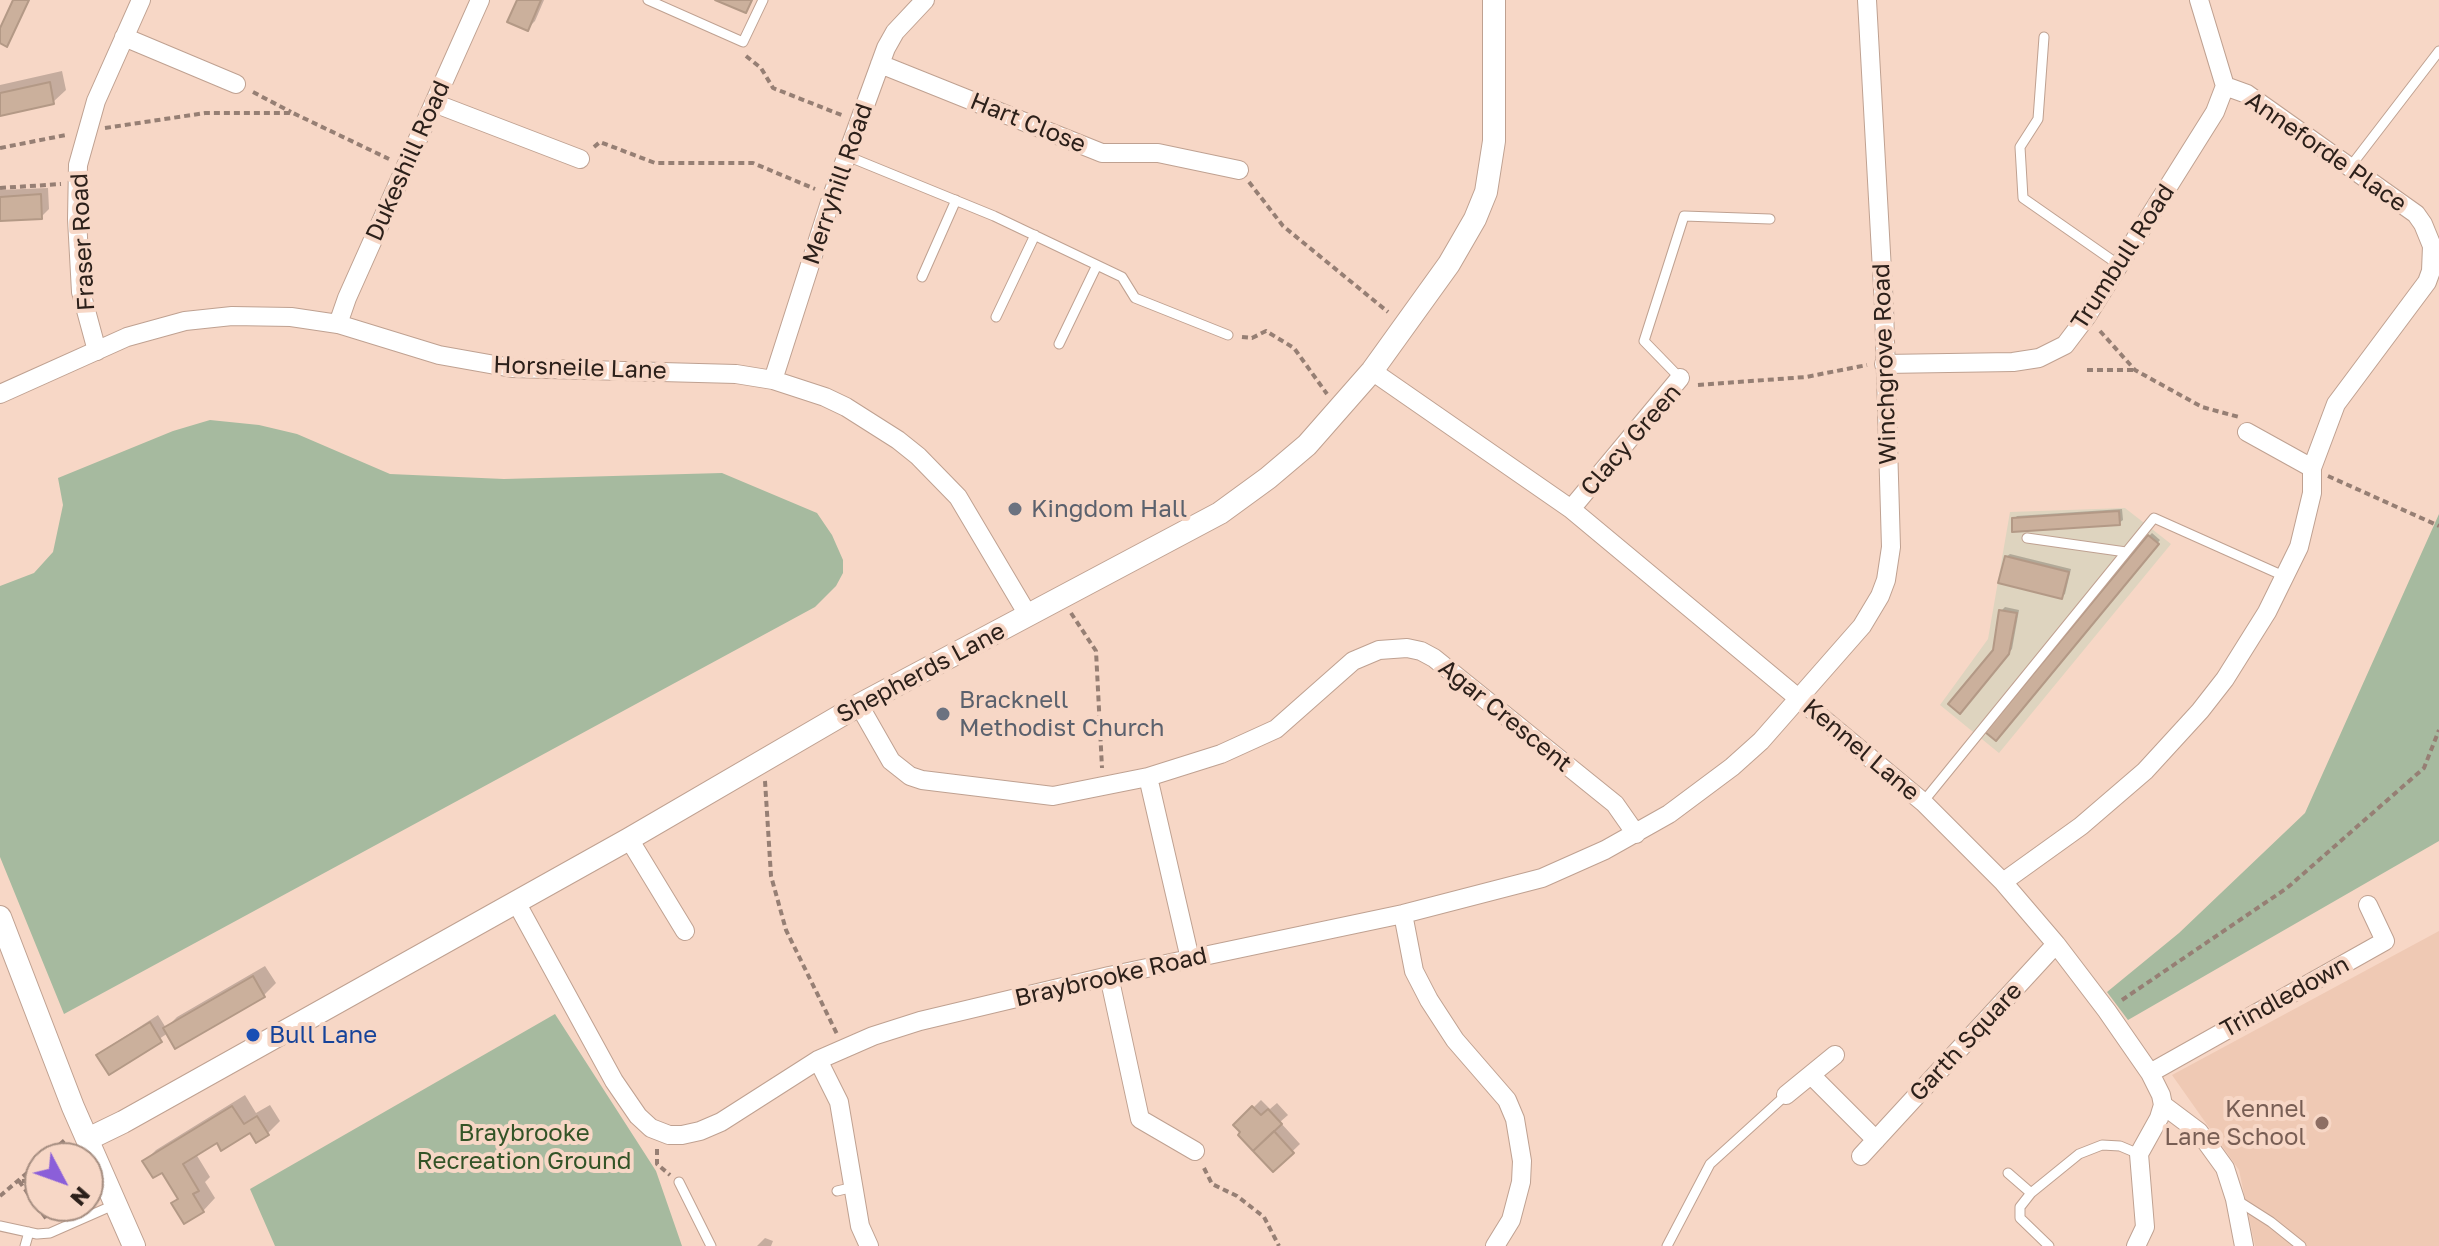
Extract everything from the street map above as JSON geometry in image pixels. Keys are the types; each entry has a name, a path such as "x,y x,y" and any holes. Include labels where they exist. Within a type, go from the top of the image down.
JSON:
{"street":[{"name":"Fraser Road","path":"97,351 81,292 76,183 85,131 141,0"},
{"name":"Dukeshill Road","path":"338,324 480,0"},
{"name":"Merryhill Road","path":"773,380 832,196 880,64 895,32 925,0"},
{"name":"Shepherds Lane","path":"78,1138 134,1116 629,839 859,705 1241,499 1307,445 1339,411 1372,371 1461,245 1486,192 1496,107 1494,0"},
{"name":"Winchgrove Road","path":"1799,698 1862,626 1886,580 1891,547 1884,307 1867,0"},
{"path":"2199,0 2225,86"},
{"path":"124,37 236,84"},
{"name":"Hart Close","path":"880,64 1102,153 1158,153 1239,170"},
{"name":"Trumbull Road","path":"1884,364 2013,362 2039,358 2065,345 2087,316 2215,112 2225,86"},
{"name":"Anneforde Place","path":"2003,882 2114,799 2174,741 2225,679 2286,577 2308,519 2312,468 2336,404 2427,282 2433,259 2429,234 2416,214 2247,94 2225,86"},
{"path":"434,103 580,159"},
{"name":"Horsneile Lane","path":"0,394 156,328 212,317 271,315 338,324 439,355 488,366 533,371 736,374 773,380 846,407 918,456 958,497 1028,615"},
{"name":"Kennel Lane","path":"1372,371 1571,509 1923,802 2003,882 2056,944 2150,1073 2163,1105"},
{"name":"Clacy Green","path":"1571,509 1680,378"},
{"path":"2247,432 2312,468"},
{"name":"Agar Crescent","path":"859,705 891,761 910,776 1053,796 1148,777 1221,754 1276,729 1353,661 1379,650 1407,648 1434,658 1615,804 1636,834"},
{"name":"Braybrooke Road","path":"516,902 614,1081 638,1116 651,1128 669,1135 700,1131 721,1122 843,1047 920,1021 1109,976 1403,914 1542,878 1636,834 1702,791 1761,741 1799,698"},
{"path":"1148,777 1190,959"},
{"path":"629,839 685,931"},
{"name":"Trindledown","path":"2150,1073 2385,941 2368,905"},
{"path":"1403,914 1414,971 1429,1000 1455,1040 1507,1100 1515,1119 1522,1161 1521,1182 1511,1220 1495,1246"},
{"path":"0,917 73,1107 78,1138 101,1170 134,1246"},
{"name":"Garth Square","path":"1861,1156 2056,944"},
{"path":"1109,976 1140,1119 1195,1151"},
{"path":"1786,1095 1835,1055"},
{"path":"818,1060 839,1102 845,1189 869,1246"},
{"path":"1811,1075 1876,1140"},
{"path":"2136,1246 2145,1227 2139,1154 2163,1105 2191,1124 2209,1143 2225,1168 2244,1246"}],"lane":[{"path":"648,0 743,42 763,0"},
{"path":"2044,37 2038,119 2020,147 2023,198 2119,265"},
{"path":"2350,167 2439,51"},
{"path":"847,156 1035,235 1122,277 1135,298 1228,335"},
{"path":"922,277 956,200"},
{"path":"1680,378 1644,341 1684,216 1770,219"},
{"path":"996,317 1035,235"},
{"path":"1059,344 1097,265"},
{"path":"1923,802 2154,518 2286,577"},
{"path":"2027,538 2126,552"},
{"path":"1667,1246 1710,1164 1786,1095"},
{"path":"2049,1246 2020,1218 2020,1207 2031,1193 2079,1154 2102,1145 2120,1146 2139,1154"},
{"path":"2008,1173 2031,1193"},
{"path":"679,1182 711,1246"},
{"path":"2235,1199 2301,1246"},
{"path":"0,1226 50,1233 116,1204"},
{"path":"25,1246 29,1232"}],"path":[{"path":"743,42 747,58 761,68 773,88 859,122"},
{"path":"236,84 405,167"},
{"path":"96,130 205,113 293,113"},
{"path":"0,148 71,134"},
{"path":"580,159 600,142 655,163 753,163 832,196"},
{"path":"1239,170 1283,226 1405,326"},
{"path":"0,188 76,183"},
{"path":"2087,316 2135,370 2202,407 2242,418 2247,432"},
{"path":"1228,335 1252,338 1266,331 1294,348 1339,411"},
{"name":"Clacy Green","path":"1680,378 1702,386 1806,377 1857,365 1884,364"},
{"path":"2087,370 2135,370"},
{"path":"2312,468 2439,526"},
{"path":"1060,598 1096,651 1102,787"},
{"path":"2107,1011 2287,888 2424,768 2439,730"},
{"path":"760,763 771,876 786,930 843,1047"},
{"path":"71,1142 78,1138"},
{"path":"658,1139 657,1164 679,1182"},
{"path":"1195,1151 1212,1184 1237,1196 1264,1217 1279,1246"},
{"path":"0,1196 24,1176"},
{"path":"19,1181 24,1181"},
{"path":"19,1181 24,1188"}],"shaded area":[{"path":"2125,508 2171,544 1999,753 1940,705 1988,639 2010,512"},
{"name":"Kennel Lane School","path":"2439,931 2439,1246 2255,1246 2239,1170 2172,1075"}],"green space":[{"path":"210,420 259,425 297,434 390,474 504,479 722,473 817,513 832,535 843,560 843,573 836,586 815,607 64,1014 0,857 0,586 34,573 53,552 63,505 58,478 173,431"},
{"path":"2439,514 2439,841 2128,1020 2107,992 2179,933 2305,813"},
{"name":"Braybrooke Recreation Ground","path":"555,1014 656,1171 682,1246 275,1246 250,1189"}],"building":[{"path":"13,0 29,0 7,47 0,43 0,28"},
{"path":"517,0 541,0 528,31 507,22"},
{"path":"715,0 752,0 746,13"},
{"path":"50,82 54,104 0,116 0,93"},
{"path":"41,194 42,219 0,221 0,197"},
{"path":"2119,511 2120,525 2012,532 2012,518"},
{"path":"2148,535 2159,544 1996,741 1985,732"},
{"path":"2005,556 2069,572 2062,599 1998,583"},
{"path":"1999,610 2017,613 2009,654 1960,714 1948,704 1993,650"},
{"path":"253,976 265,997 175,1049 163,1028"},
{"path":"150,1022 162,1042 109,1075 96,1055"},
{"path":"232,1106 244,1124 257,1116 269,1135 256,1143 250,1133 221,1151 217,1143 183,1164 199,1191 193,1194 204,1212 184,1224 171,1203 178,1199 162,1173 153,1178 142,1161"},
{"path":"1252,1106 1261,1115 1268,1109 1282,1124 1253,1151 1233,1125"},
{"path":"1274,1131 1294,1153 1273,1172 1253,1151"}],"place":[{"name":"Kingdom Hall","path":"1015,509"},
{"name":"Bracknell Methodist Church","path":"943,714"},
{"name":"Bull Lane","path":"253,1035"},
{"name":"Kennel Lane School","path":"2322,1123"}]}
